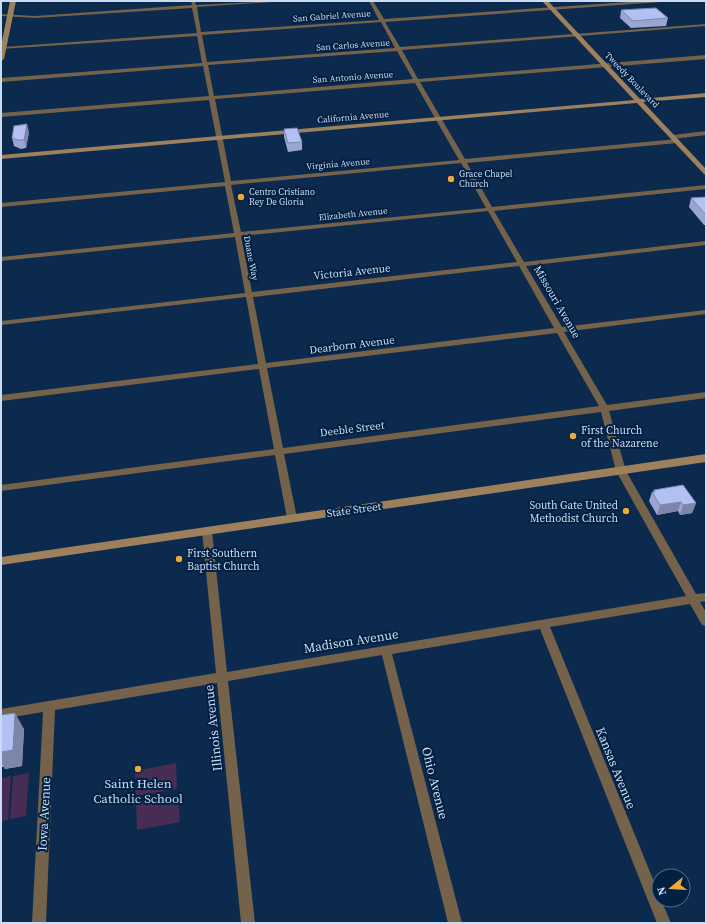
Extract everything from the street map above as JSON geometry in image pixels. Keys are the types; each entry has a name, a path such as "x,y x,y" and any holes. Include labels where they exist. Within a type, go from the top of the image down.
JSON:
{"main road":[{"path":"1,59 13,1"},
{"name":"Tweedy Boulevard","path":"545,1 706,173"},
{"name":"California Avenue","path":"1,157 706,95"},
{"name":"State Street","path":"1,561 706,458"}],"street":[{"path":"1,15 36,17 194,4 271,1"},
{"name":"Missouri Avenue","path":"371,1 605,410 620,471 706,622"},
{"name":"San Gabriel Avenue","path":"3,44 199,33 661,1"},
{"name":"Duane Way","path":"194,4 292,518"},
{"name":"San Carlos Avenue","path":"1,80 706,25"},
{"name":"San Antonio Avenue","path":"1,115 418,82 706,57"},
{"name":"Virginia Avenue","path":"1,205 463,161 675,139 706,133"},
{"name":"Elizabeth Avenue","path":"1,258 706,187"},
{"name":"Victoria Avenue","path":"1,323 249,294 706,244"},
{"name":"Dearborn Avenue","path":"1,398 706,312"},
{"name":"Deeble Street","path":"1,488 279,450 605,410 706,395"},
{"name":"Illinois Avenue","path":"207,531 248,923"},
{"name":"Madison Avenue","path":"1,714 706,596"},
{"name":"Kansas Avenue","path":"543,624 664,923"},
{"name":"Ohio Avenue","path":"386,650 455,923"},
{"name":"Iowa Avenue","path":"39,923 49,706"}],"shaded area":[{"path":"176,763 177,789 136,796 135,771"},
{"path":"2,770 2,778 11,776 8,820 1,821"},
{"path":"29,773 26,816 10,819 13,776"},
{"path":"178,795 180,822 137,830 136,803"}],"building":[{"path":"656,8 668,18 633,21 621,10"},
{"path":"27,124 24,140 12,138 14,126"},
{"path":"297,128 302,142 288,143 284,129"},
{"path":"706,197 706,215 691,198"},
{"path":"683,485 696,503 683,505 681,502 660,505 652,492 655,492 654,490"},
{"path":"15,713 13,750 1,752 1,715"}],"place":[{"name":"Grace Chapel Church","path":"451,179"},
{"name":"Centro Cristiano Rey De Gloria","path":"241,197"},
{"name":"First Church of the Nazarene","path":"573,436"},
{"name":"South Gate United Methodist Church","path":"626,511"},
{"name":"First Southern Baptist Church","path":"179,559"},
{"name":"Saint Helen Catholic School","path":"138,769"}]}
